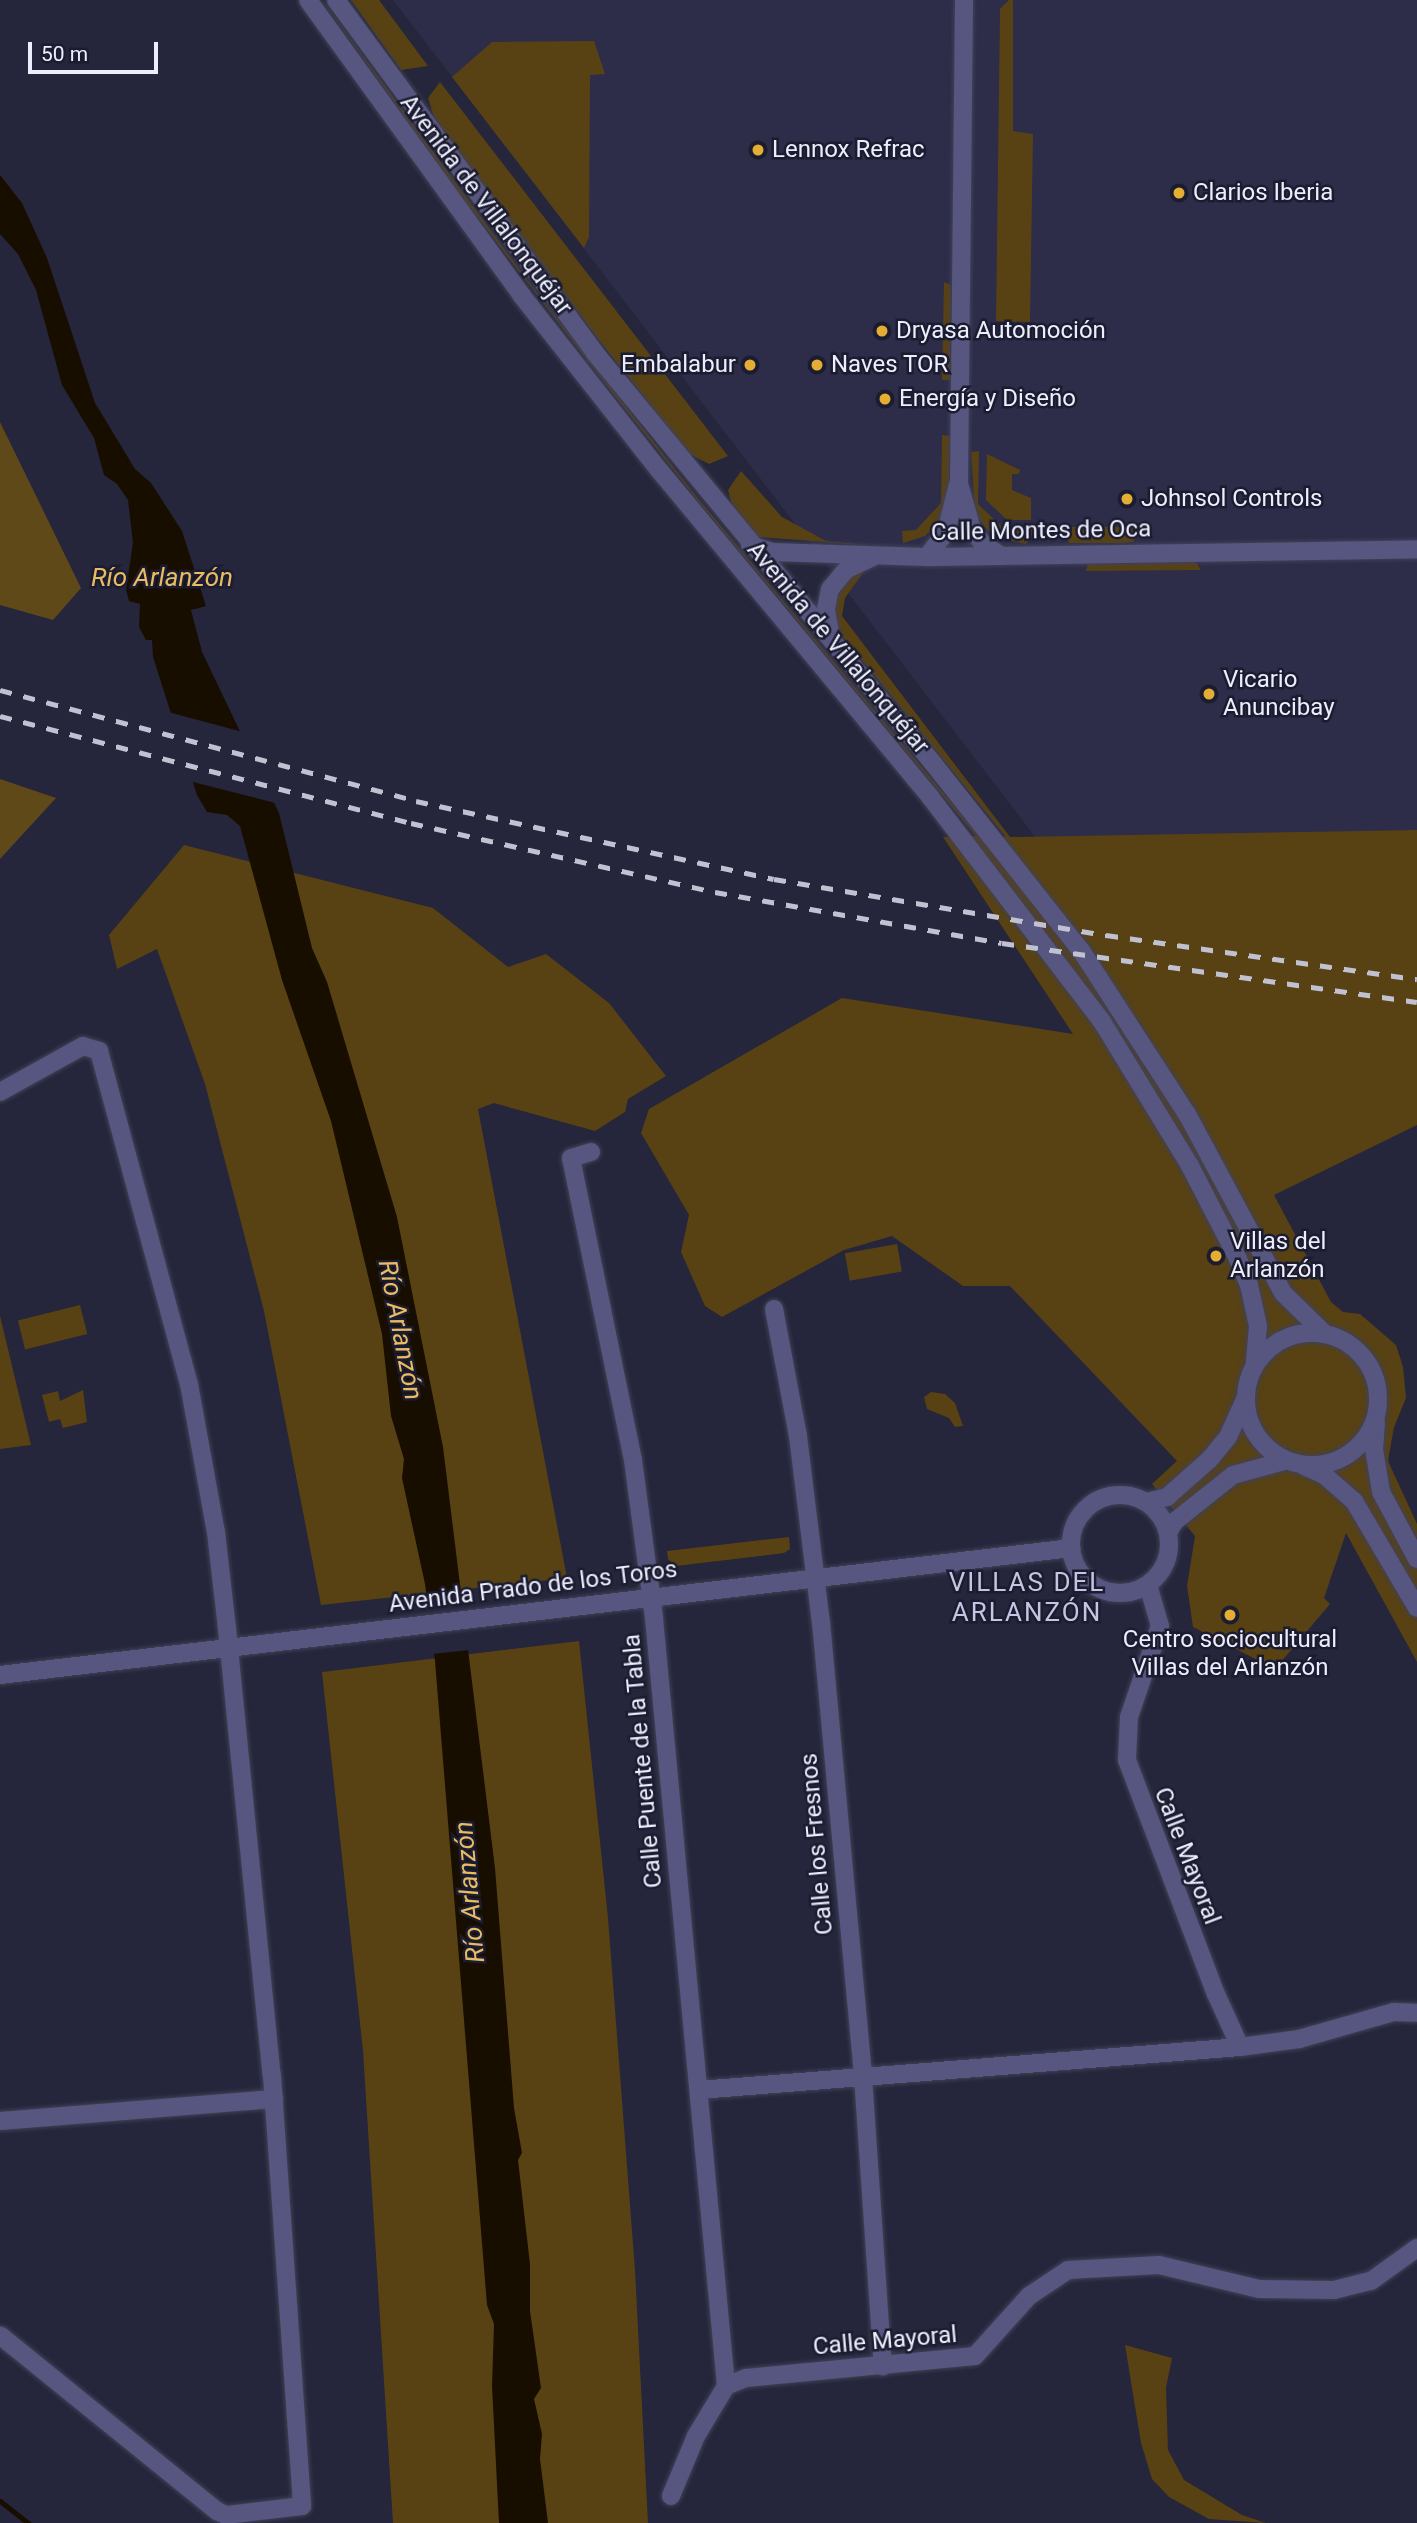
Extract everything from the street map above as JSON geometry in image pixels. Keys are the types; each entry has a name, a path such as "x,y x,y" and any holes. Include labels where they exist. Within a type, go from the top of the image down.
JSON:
{"street":[{"name":"Avenida de Villalonquéjar","path":"308,0 522,296 659,470 930,798 1101,1020 1189,1164 1238,1259 1258,1325 1255,1364"},
{"name":"Avenida de Villalonquéjar","path":"336,0 569,319 1082,952 1187,1114 1283,1293 1325,1334"},
{"path":"927,557 946,532 959,480 964,0"},
{"path":"959,480 972,529 982,543 1001,556"},
{"name":"Calle Montes de Oca","path":"750,545 773,552 927,557 1417,549"},
{"name":"Calle Montes de Oca","path":"833,645 826,620 830,589 847,569 875,556"},
{"path":"0,1092 83,1046 94,1047 102,1057 189,1384 216,1532 229,1648 274,2099 302,2506 226,2515 217,2511 0,2335"},
{"name":"Calle Puente de la Tabla","path":"591,1152 571,1158 633,1460 651,1597 726,2386"},
{"name":"Calle los Fresnos","path":"757,1322 775,1315 798,1436 815,1578 863,2076 883,2366"},
{"path":"1377,1413 1358,1448 1322,1465 1293,1463 1233,1475 1174,1522 1168,1533 1166,1562 1148,1585 1135,1591 1105,1591 1081,1573 1072,1548 1073,1531 1089,1506 1117,1495 1146,1502 1167,1497 1210,1459 1228,1437 1245,1399 1255,1364 1285,1338 1325,1334 1344,1342 1366,1363 1378,1392 1377,1413 1374,1450 1381,1492 1417,1559"},
{"path":"1245,1399 1256,1436 1293,1463 1324,1475 1354,1501 1417,1608"},
{"path":"1146,1502 1168,1533"},
{"name":"Avenida Prado de los Toros","path":"0,1675 1072,1548"},
{"name":"Calle Mayoral","path":"1148,1585 1160,1626 1129,1717 1127,1760 1191,1933 1240,2047"},
{"path":"699,2090 1240,2047 1300,2039 1394,2012 1417,2013"},
{"path":"0,2121 274,2099"},
{"name":"Calle Mayoral","path":"726,2386 746,2378 975,2356 1028,2296 1068,2270 1159,2265 1259,2289 1334,2290 1371,2281 1417,2248"},
{"path":"671,2497 696,2436 726,2386"}],"shaded area":[{"path":"322,0 528,281 696,496 980,837 1006,837 832,623 834,596 844,580 866,569 845,598 842,616 1010,837 1417,830 1417,1125 1274,1195 1331,1302 1343,1312 1360,1314 1396,1345 1403,1367 1406,1398 1394,1427 1388,1461 1417,1524 1417,1662 1346,1533 1324,1598 1330,1604 1275,1669 1193,1627 1187,1586 1195,1536 1152,1484 1177,1461 1010,1286 963,1286 892,1236 844,1250 722,1317 705,1306 681,1252 689,1215 641,1133 649,1109 842,998 1073,1034 943,837 976,836 698,501 610,390 455,188"},
{"path":"351,0 379,0 428,66 401,70"},
{"path":"393,0 1417,0 1417,830 1036,838"},
{"path":"1009,0 1013,0 1013,131 1033,134 1030,322 996,321 1000,9"},
{"path":"594,41 605,74 590,75 589,237 584,248 452,77 492,42"},
{"path":"440,82 728,456 709,464 689,454 598,339 435,121 428,98"},
{"path":"944,282 951,285 950,380 942,380"},
{"path":"0,422 81,588 53,620 0,605"},
{"path":"942,435 950,436 949,487 940,521 925,536 903,543 902,531 916,530 941,503"},
{"path":"979,451 978,504 1003,528 1037,529 1026,544 993,537 975,514 971,452"},
{"path":"987,454 1020,470 1019,474 1012,474 1012,490 1031,498 1031,520 1007,520 986,500"},
{"path":"741,471 782,517 826,541 878,546 758,537 733,509 728,490"},
{"path":"1062,527 1143,527 1133,542 1069,543"},
{"path":"1196,562 1201,570 1086,571 1088,564"},
{"path":"0,779 56,798 0,859"},
{"path":"184,845 433,908 508,967 546,954 609,1003 666,1076 628,1099 625,1112 595,1131 494,1103 478,1109 567,1578 321,1605 264,1311 205,1084 157,949 117,969 109,935"},
{"path":"897,1244 902,1272 850,1281 845,1253"},
{"path":"80,1305 87,1334 25,1350 18,1320"},
{"path":"0,1316 31,1445 0,1449"},
{"path":"83,1390 87,1422 63,1428 60,1419 49,1422 42,1395 58,1391 60,1401"},
{"path":"931,1392 945,1394 955,1403 963,1426 955,1427 949,1418 927,1409 924,1397"},
{"path":"789,1537 790,1549 784,1553 676,1566 668,1559 667,1551"},
{"path":"579,1641 608,1918 635,2270 648,2523 393,2523 363,2051 322,1672"},
{"path":"1125,2345 1172,2358 1166,2388 1168,2450 1184,2480 1242,2515 1266,2523 1209,2519 1169,2497 1152,2479 1141,2443"}],"water":[{"name":"Río Arlanzón","path":"0,175 22,203 47,258 95,403 135,469 151,483 182,531 206,606 191,610 202,652 279,813 312,948 327,982 397,1217 443,1447 495,1868 514,2108 522,2153 518,2160 530,2264 530,2311 541,2388 534,2399 542,2434 540,2459 548,2523 499,2523 492,2386 494,2324 487,2305 435,1661 425,1584 402,1478 404,1459 391,1416 382,1334 331,1121 282,980 240,826 227,815 207,812 197,795 153,657 152,640 146,640 139,627 140,604 129,601 126,590 133,543 128,500 117,484 104,475 94,438 62,385 36,290 18,254 0,234"}],"pier":[{"path":"168,712 243,732 279,804 189,781"},
{"path":"466,1590 472,1650 430,1654 423,1594"}],"waterway":[{"path":"0,2501 28,2523"}],"railway":[{"path":"0,690 416,801 774,879 1106,935 1417,979"},
{"path":"0,716 411,823 715,892 1002,943 1417,1002"}],"place":[{"name":"Lennox Refrac","path":"758,150"},
{"name":"Clarios Iberia","path":"1179,193"},
{"name":"Dryasa Automoción","path":"882,331"},
{"name":"Embalabur","path":"750,365"},
{"name":"Naves TOR","path":"817,365"},
{"name":"Energía y Diseño","path":"885,399"},
{"name":"Johnsol Controls","path":"1127,499"},
{"name":"Vicario Anuncibay","path":"1209,694"},
{"name":"Villas del Arlanzón","path":"1216,1256"},
{"name":"Centro sociocultural Villas del Arlanzón","path":"1230,1615"}],"district":[{"name":"VILLAS DEL ARLANZÓN","path":"1027,1598"}]}
